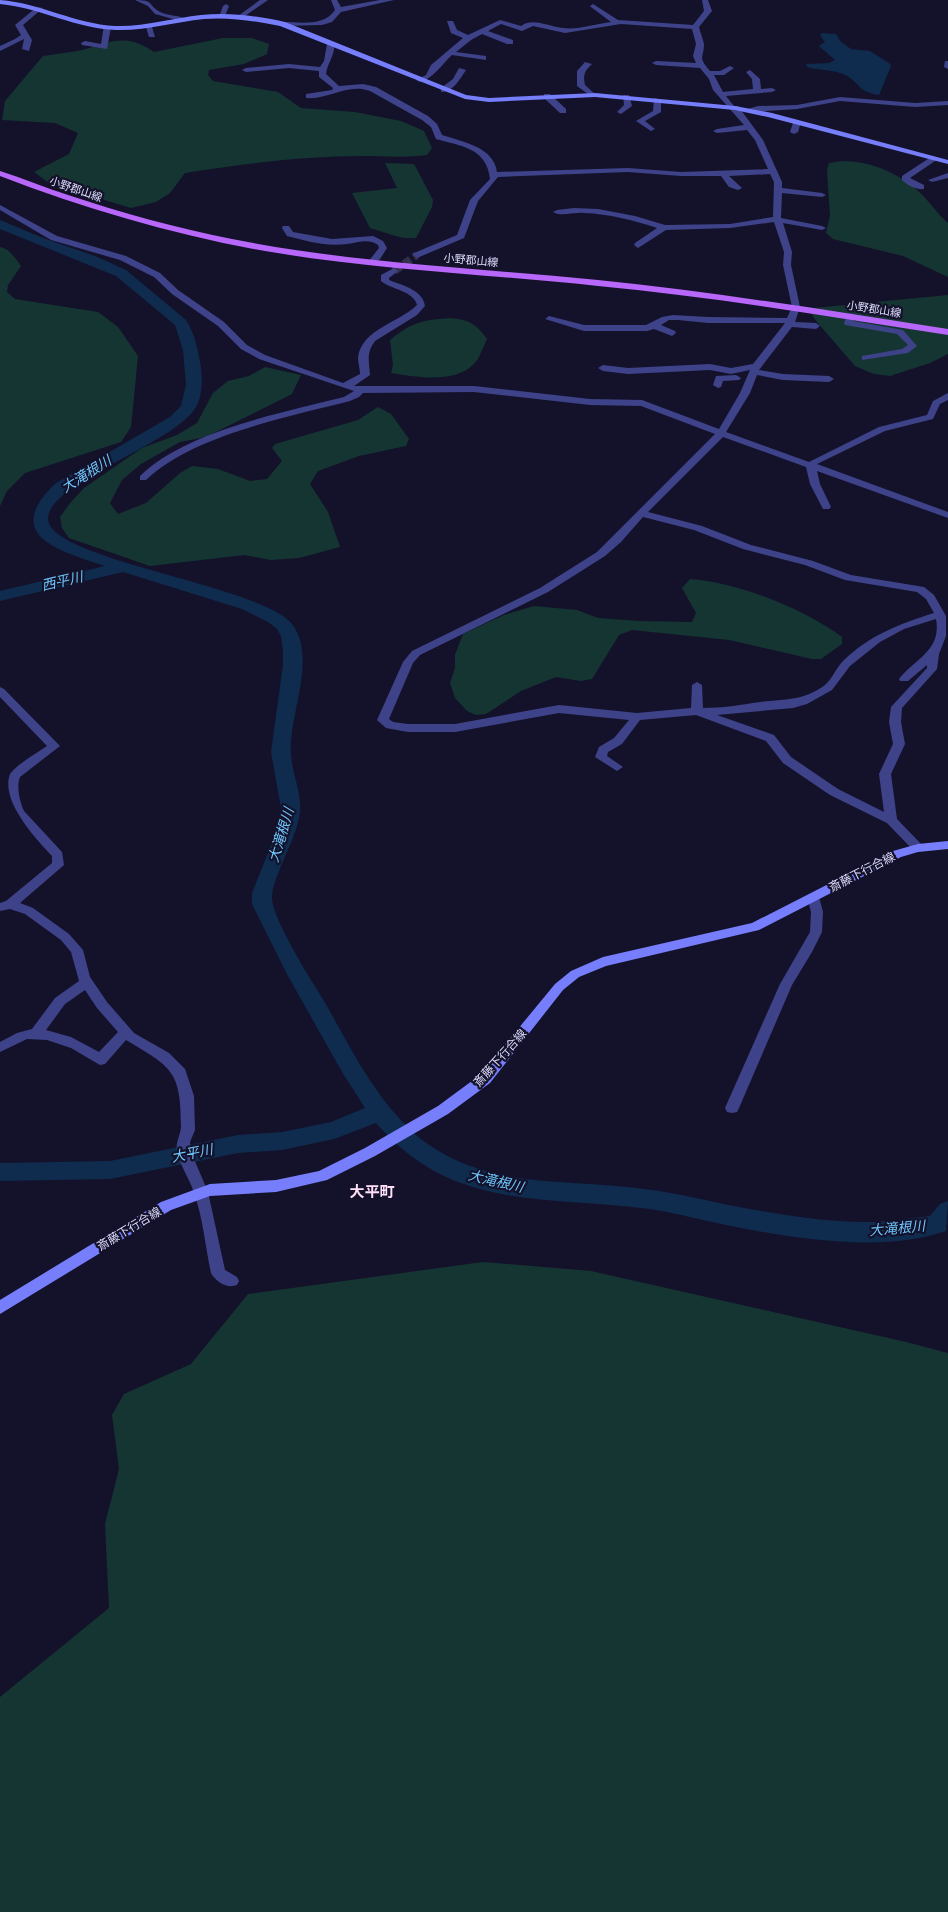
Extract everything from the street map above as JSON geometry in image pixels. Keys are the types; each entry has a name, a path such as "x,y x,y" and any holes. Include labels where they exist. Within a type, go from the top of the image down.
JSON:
{"main road":[{"name":"小野郡山線","path":"0,173 73,201 182,232 267,248 372,262 599,283 796,307 948,332"}],"street":[{"path":"138,0 152,2 156,13 184,20"},
{"path":"240,17 265,0"},
{"path":"334,0 339,10"},
{"path":"0,2 39,8 90,25 107,27 148,26 222,16 282,24 323,22 333,18 339,10 391,0"},
{"path":"695,27 708,11 705,0"},
{"path":"222,16 226,6"},
{"path":"593,6 616,22"},
{"path":"26,49 28,40 19,25 39,8"},
{"path":"420,80 428,76 434,67 468,38 500,22 522,29"},
{"path":"482,31 507,40 528,24 568,31 616,22 643,22 695,27"},
{"path":"450,23 454,30 468,38"},
{"path":"282,24 465,97 481,100 592,95 733,107 797,122 934,160 948,162"},
{"path":"148,26 152,35"},
{"path":"85,43 104,47 107,27"},
{"path":"695,27 700,44 697,56 702,66 710,73 716,88 759,140 778,182 779,210 777,220 788,252 787,265 796,307 790,323 753,372 721,433 641,513 617,540 582,566 499,613 416,653 408,662 383,720 390,725 408,728 455,728 559,710 637,717 788,705 803,702 828,688 846,664 876,640 900,627 942,612"},
{"path":"0,49 18,41 25,35"},
{"path":"331,44 328,61 323,69 322,76 337,88 358,86 370,88 417,112 432,124 439,137 488,156 492,163 494,179 474,200 461,236 417,255"},
{"path":"451,53 483,58"},
{"path":"577,63 574,78 581,82"},
{"path":"656,63 702,66"},
{"path":"588,64 578,74 581,86 592,95"},
{"path":"246,70 289,66 323,69"},
{"path":"710,73 721,73 730,68"},
{"path":"444,90 456,80 462,70"},
{"path":"750,72 756,79 757,91"},
{"path":"309,96 335,92 338,90 337,88"},
{"path":"722,94 772,90"},
{"path":"547,96 563,110"},
{"path":"621,112 628,106 626,98"},
{"path":"748,110 758,108 797,108 840,99 915,105 948,103"},
{"path":"651,129 640,121 657,112 657,100"},
{"path":"794,132 797,122"},
{"path":"717,131 750,127"},
{"path":"754,155 757,148 761,147"},
{"path":"921,187 909,182 905,178 934,160"},
{"path":"494,176 628,170 681,174 773,171"},
{"path":"727,174 725,176 732,185 738,188"},
{"path":"932,180 948,175"},
{"path":"779,190 822,195"},
{"path":"0,207 54,238 123,258 157,275 175,292 221,324 244,347 262,357 346,387 360,390 474,389 590,402 642,403 948,515"},
{"path":"557,212 575,210 594,212 624,217 664,228 730,226 777,220 822,228"},
{"path":"286,228 290,234 325,240 341,242 364,238 377,240 382,245 383,251 372,262"},
{"path":"638,245 650,234 664,228"},
{"path":"346,387 364,375 362,359 369,342 392,325 417,311 421,306 420,300 412,293 385,281 384,277 394,271"},
{"path":"851,316 848,323 900,332 913,346 905,351 865,358"},
{"path":"655,326 664,319 675,318 726,320 759,318 816,326"},
{"path":"549,319 584,328 655,326 672,333"},
{"path":"603,368 628,371 710,367 783,377 829,379"},
{"path":"718,386 719,378 753,372"},
{"path":"143,478 159,462 186,449 286,415 347,399 356,395 360,390"},
{"path":"810,466 822,458 882,429 930,417 936,403 948,396"},
{"path":"810,466 815,484 826,507"},
{"path":"641,513 698,528 746,547 809,563 849,578 920,589 926,592 942,612 942,635 932,654 904,679"},
{"path":"891,820 884,774 899,744 895,722 897,707 932,670 932,654"},
{"path":"697,685 697,712"},
{"path":"0,690 54,746 15,774 12,782 15,804 19,813 58,855 58,865 5,906"},
{"path":"697,712 770,738 787,760 834,792 891,820 918,848"},
{"path":"617,767 604,761 601,757 602,753 618,741 637,717"},
{"name":"斎藤下行合線","path":"0,1308 154,1212 201,1192 228,1188 266,1187 322,1176 370,1152 438,1113 485,1078 559,987 575,974 603,962 755,927 897,854 918,848 948,845"},
{"path":"732,1108 786,984 808,949 816,932 817,912 813,897"},
{"path":"5,906 29,911 65,937 77,950 86,983 126,1032 138,1042 164,1057 180,1072 184,1082 188,1112 188,1130 183,1142 184,1152 201,1192 218,1272 225,1279 232,1281"},
{"path":"35,1034 60,1001 86,983"},
{"path":"0,1047 29,1034 35,1034 55,1038 88,1051 100,1060 126,1032"}],"green space":[{"path":"223,38 252,38 269,44 267,54 244,64 209,70 208,75 213,81 278,92 301,108 355,112 401,121 424,131 432,148 427,155 419,156 340,156 295,159 185,173 170,193 156,202 131,208 49,183 34,172 69,154 78,133 55,123 2,120 5,101 43,56 78,51 116,41 133,42 154,52"},
{"path":"841,161 871,165 899,177 916,189 948,223 948,277 903,256 833,239 826,233 830,216 827,170 829,163"},
{"path":"385,163 414,164 433,200 432,207 416,238 399,237 370,228 352,193 397,188"},
{"path":"0,247 9,252 21,266 8,285 7,292 15,299 98,312 118,327 138,356 131,427 121,442 25,473 7,491 0,506"},
{"path":"948,295 948,354 930,363 890,376 874,374 855,366 810,312 814,308"},
{"path":"451,318 472,324 487,339 480,356 474,364 466,370 446,377 434,378 391,373 393,365 390,340 405,329 418,323"},
{"path":"265,367 301,375 292,394 206,437 180,442 141,464 122,480 110,503 118,514 146,503 180,473 192,466 218,469 250,481 267,479 282,461 272,448 275,444 358,420 378,407 391,414 409,439 406,446 359,456 318,471 310,484 328,512 340,547 299,558 271,560 244,555 150,566 69,538 62,528 60,517 84,488 142,448 177,435 197,423 213,393 228,381 249,376"},
{"path":"690,579 728,585 790,607 842,637 842,644 821,659 812,659 729,640 632,630 619,635 592,679 581,681 556,677 521,691 486,714 476,715 467,711 455,698 450,683 455,668 455,655 463,634 504,615 534,606 577,610 598,618 692,622 696,613 682,588"},
{"path":"483,1262 591,1271 948,1353 948,1912 0,1912 0,1697 109,1608 105,1524 119,1469 112,1415 124,1394 191,1364 248,1294"}],"water":[{"path":"822,33 836,34 841,42 851,49 870,51 890,64 891,66 879,95 865,91 845,75 806,66 807,64 829,63 835,60 819,46 825,42 820,35"}],"waterway":[{"name":"大滝根川","path":"0,224 121,273 181,323 190,350 194,374 193,395 187,409 170,425 62,487 44,505 41,510 40,522 46,533 57,542 176,584 248,605 274,618 284,626 290,636 292,650 291,683 281,752 290,792 291,808 284,838 262,893 262,904 290,962 350,1066 380,1112 398,1131 418,1149 441,1164 468,1176 516,1188 663,1201 769,1222 847,1231 866,1232 932,1226 938,1224 948,1211"},
{"name":"西平川","path":"0,596 123,567"},
{"name":"大平川","path":"0,1172 110,1170 238,1144 282,1141 334,1130 379,1112"}],"tunnel":[{"path":"394,271 417,255"}],"district":[{"name":"大平町","path":"372,1191"}]}
